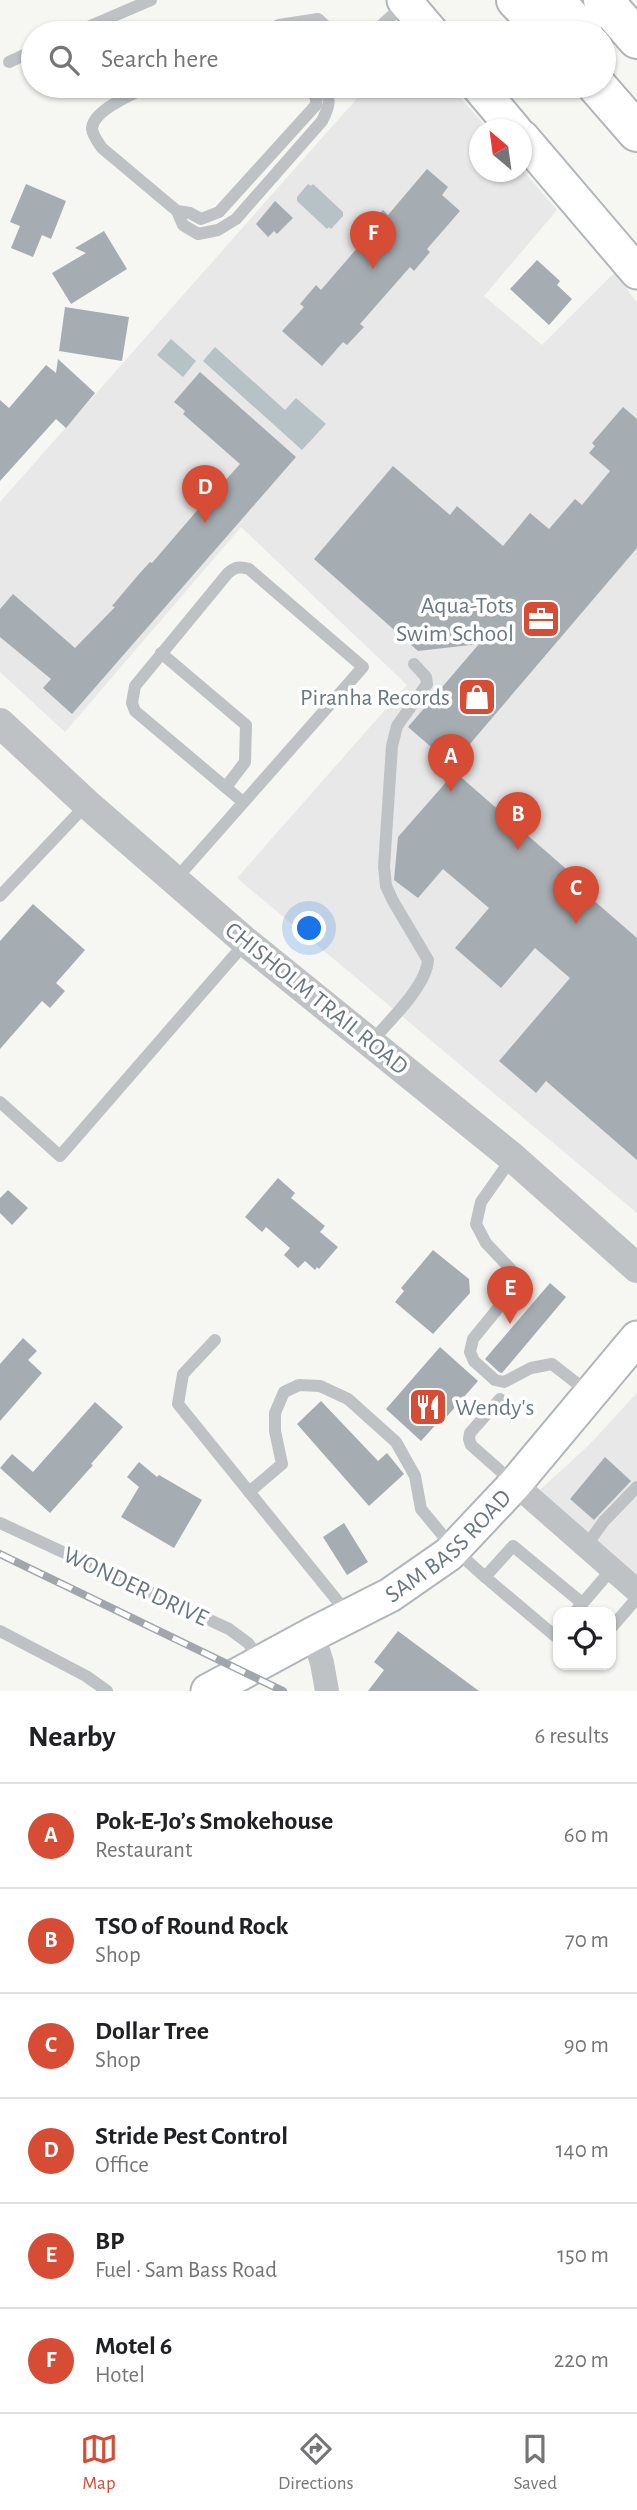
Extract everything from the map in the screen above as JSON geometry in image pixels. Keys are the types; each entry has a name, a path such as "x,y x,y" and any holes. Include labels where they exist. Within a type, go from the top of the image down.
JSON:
{"highway":[{"path":"516,0 536,21"},
{"path":"555,0 573,21"},
{"path":"603,0 637,39"},
{"path":"633,0 637,4"},
{"path":"616,71 637,96"},
{"path":"607,98 637,132"}],"main road":[{"path":"405,1 422,21"},
{"path":"488,98 506,119"},
{"path":"532,149 637,272"},
{"name":"SAM BASS ROAD","path":"208,1691 390,1595 421,1576 454,1549 515,1484 637,1338"}],"street":[{"name":"CHISHOLM TRAIL ROAD","path":"0,723 87,804 246,942 512,1157 637,1268"},
{"path":"515,1484 637,1591"},
{"path":"313,1634 327,1691"}],"lane":[{"path":"102,21 151,0"},
{"path":"385,21 405,1"},
{"path":"9,62 21,56"},
{"path":"128,98 97,116 92,125 94,136 102,148 177,211 183,225 198,234 218,230 236,219 322,121 330,104 329,98"},
{"path":"177,211 190,213 201,219 219,212 316,105 316,98"},
{"path":"175,880 363,667 249,569 243,567 228,573 161,653 135,686 132,703 135,711 243,802"},
{"path":"161,653 246,725 244,762 226,787"},
{"path":"370,1042 421,983 427,971 428,960 386,886 384,867 391,746 397,726 427,684 426,677 414,664"},
{"path":"0,896 87,804"},
{"path":"0,1102 60,1156 246,942"},
{"path":"512,1157 481,1202 476,1224 486,1243 521,1280 472,1339 470,1352 474,1362 495,1380 504,1382 531,1368 552,1364 590,1393"},
{"path":"215,1340 183,1374 178,1404 349,1616"},
{"path":"249,1492 282,1464 275,1431 275,1413 285,1392 299,1385 320,1386 348,1399 396,1442 415,1476 421,1508 454,1549 553,1634"},
{"path":"500,1399 470,1433 469,1439 471,1445 515,1484"},
{"path":"586,1546 604,1521 637,1487"},
{"name":"WONDER DRIVE","path":"0,1523 229,1629 248,1643 262,1662"},
{"path":"485,1577 513,1546 578,1607"},
{"path":"580,1607 612,1569"},
{"path":"616,1622 637,1598"},
{"path":"0,1631 86,1676 107,1691"}],"shaded area":[{"path":"357,98 461,98 479,119 469,119 469,182 532,181 557,210 484,296 542,345 615,272 637,303 637,1213 237,878 407,685 241,527 65,732 0,672 0,502"},
{"path":"308,184 313,184 343,212 343,216 331,229 327,229 297,201 297,197"},
{"path":"171,339 196,361 183,377 157,355"},
{"path":"215,347 285,410 296,398 326,424 302,450 203,361"},
{"path":"637,1393 637,1576 540,1490 589,1445"}],"building":[{"path":"427,169 448,187 442,195 460,211 427,249 430,252 414,271 410,267 360,324 364,327 347,345 343,342 322,366 282,331 304,307 300,304 316,285 321,290 371,232 367,228 383,210 388,215"},
{"path":"26,184 66,201 51,239 42,235 33,257 11,248 20,226 10,222"},
{"path":"275,201 293,218 277,234 274,231 268,237 256,224"},
{"path":"104,231 127,269 71,304 52,273 86,253 75,248"},
{"path":"537,260 560,281 557,285 572,299 549,325 510,289"},
{"path":"65,307 129,317 122,361 59,351"},
{"path":"58,359 95,393 66,428 56,419 0,481 0,400 9,408 46,365 56,373"},
{"path":"200,372 296,457 72,714 43,688 51,679 0,637 0,609 13,594 75,648 115,607 112,606 139,574 152,563 240,464 183,414 185,411 174,402"},
{"path":"623,407 637,419 637,548 452,765 408,727 479,644 418,651 314,559 393,466 450,515 457,506 503,546 530,513 549,529 575,499 582,505 610,471 589,453 595,446 592,443"},
{"path":"455,772 588,888 584,892 637,938 637,1160 546,1081 536,1093 499,1061 570,978 535,948 501,988 455,948 489,908 443,869 418,898 394,880 398,837"},
{"path":"33,904 85,950 56,983 65,991 50,1008 42,1001 0,1049 0,941"},
{"path":"278,1178 295,1193 291,1198 325,1226 320,1232 338,1247 319,1269 317,1267 315,1270 305,1261 298,1268 284,1255 290,1248 266,1227 262,1232 245,1217"},
{"path":"8,1190 28,1208 12,1225 0,1213 0,1198"},
{"path":"433,1250 469,1279 470,1293 433,1334 395,1302 404,1291 401,1288"},
{"path":"550,1283 566,1297 502,1373 499,1372 485,1359"},
{"path":"23,1338 37,1351 28,1360 42,1373 0,1421 0,1364"},
{"path":"440,1347 478,1381 442,1422 440,1420 421,1441 386,1409"},
{"path":"321,1401 378,1461 387,1453 404,1474 369,1506 297,1424"},
{"path":"95,1402 123,1427 50,1513 0,1468 12,1454 33,1472"},
{"path":"605,1457 631,1481 594,1520 570,1499"},
{"path":"139,1462 157,1477 159,1475 202,1500 174,1548 121,1517 139,1487 127,1477"},
{"path":"344,1523 368,1562 347,1575 323,1537"},
{"path":"398,1631 479,1691 368,1691 384,1670 374,1662"}],"railway":[{"path":"0,1554 283,1691"}],"place":[{"name":"Motel 6","path":"373,269"},
{"name":"Stride Pest Control","path":"205,523"},
{"name":"Aqua-Tots Swim School","path":"541,619"},
{"name":"Piranha Records","path":"477,697"},
{"name":"Pok-E-Jo’s Smokehouse","path":"451,792"},
{"name":"TSO of Round Rock","path":"518,850"},
{"name":"Dollar Tree","path":"576,924"},
{"name":"BP","path":"510,1324"},
{"name":"Wendy's","path":"428,1407"}]}
